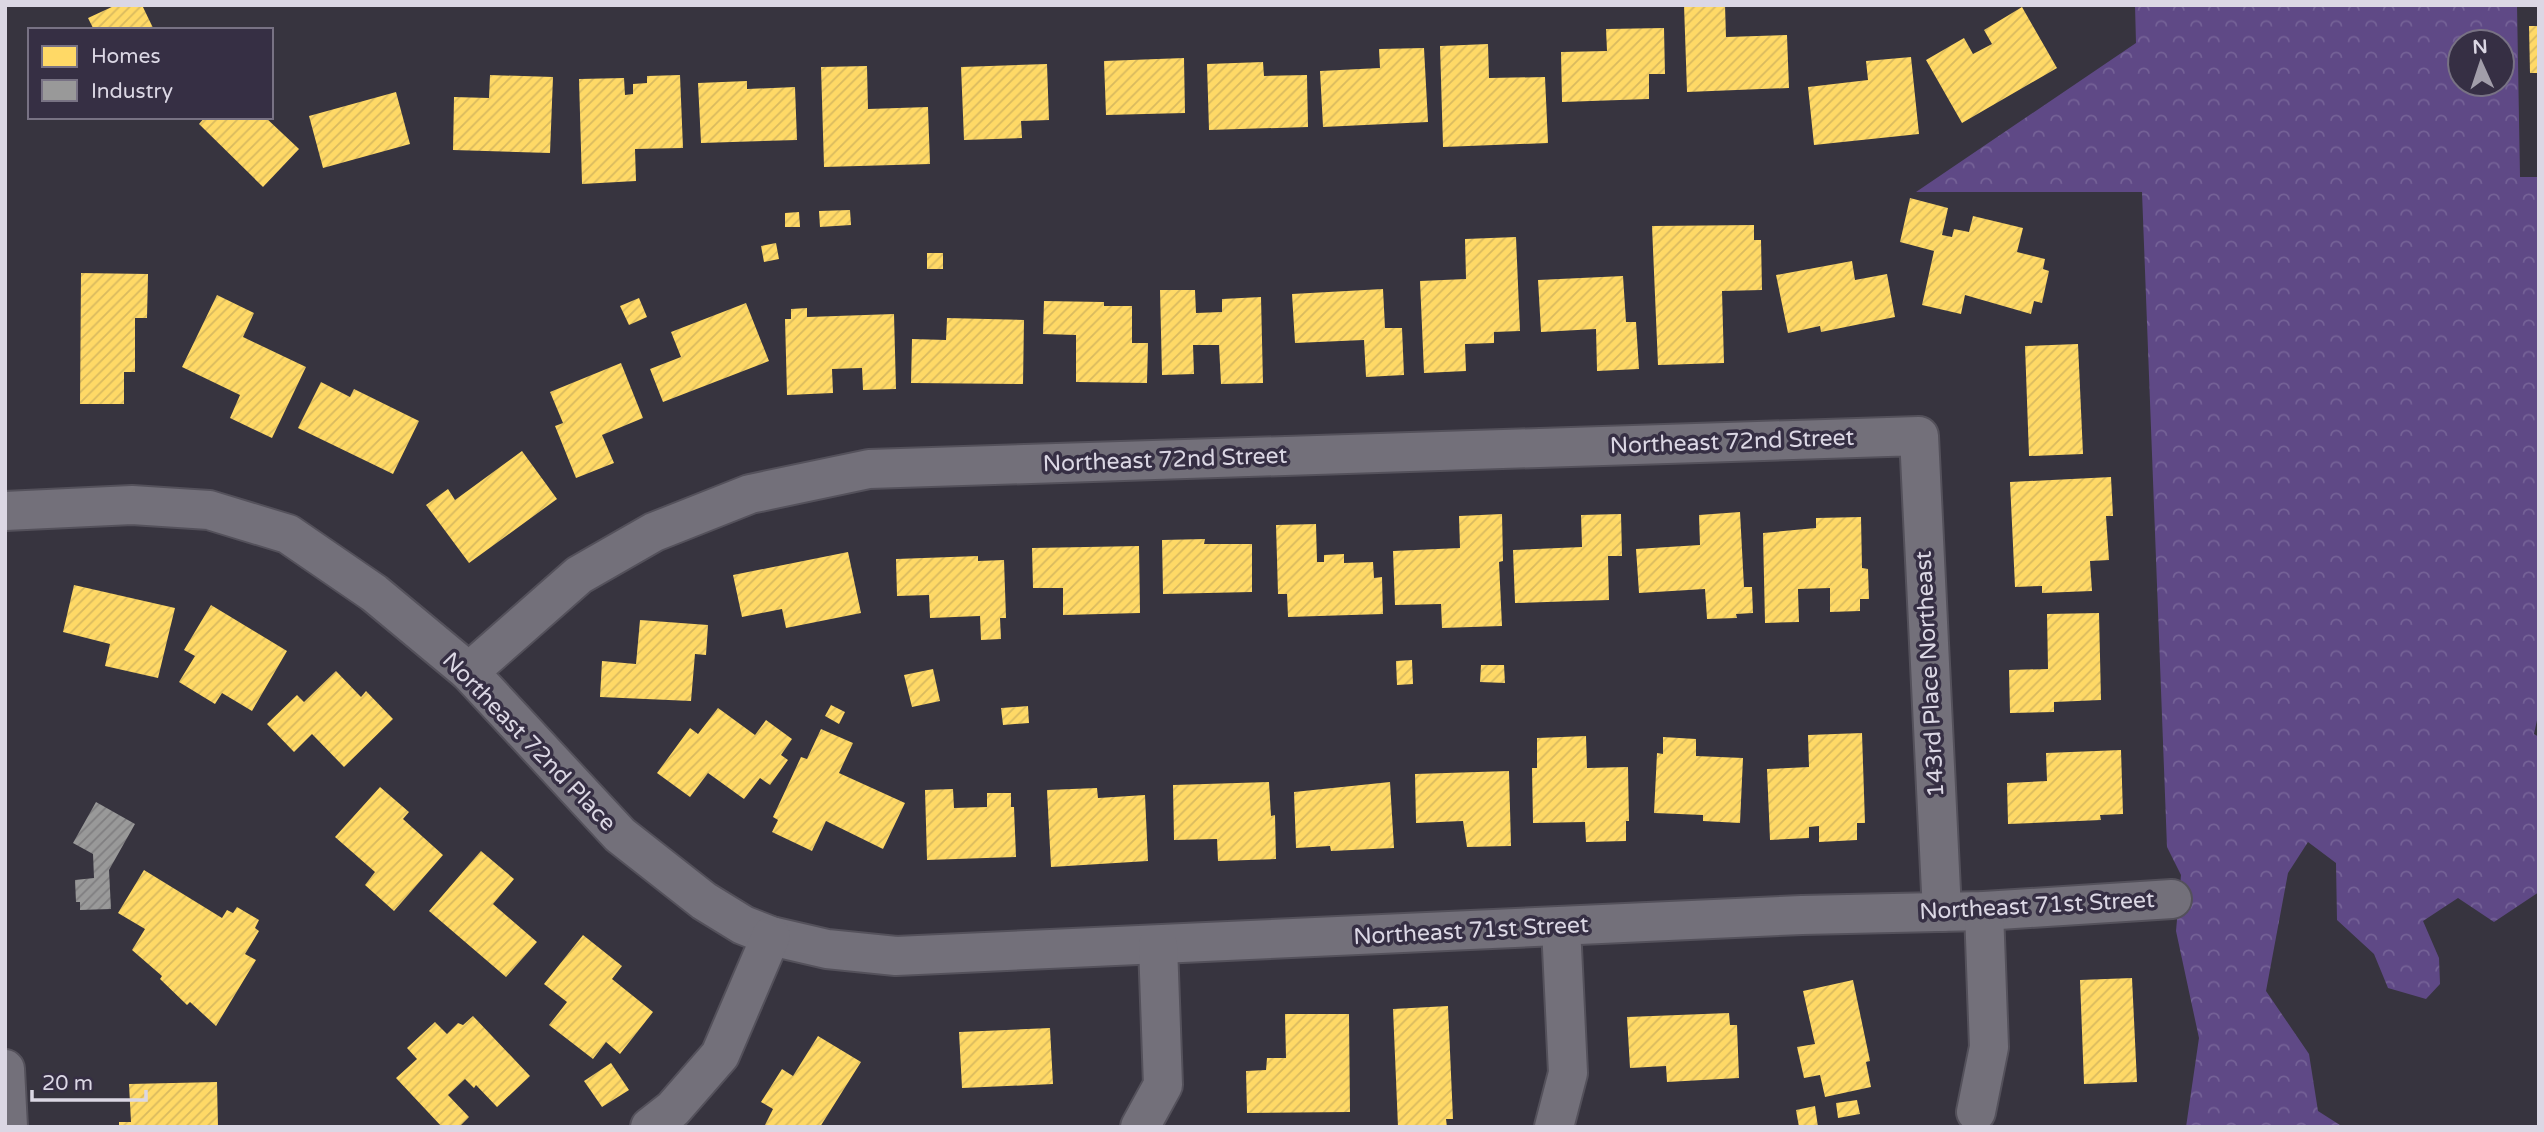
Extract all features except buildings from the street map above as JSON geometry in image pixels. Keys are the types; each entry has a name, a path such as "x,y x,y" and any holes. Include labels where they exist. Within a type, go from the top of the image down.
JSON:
{"street":[{"name":"Northeast 72nd Street","path":"469,672 579,575 654,532 750,494 869,469 1919,436"},
{"name":"143rd Place Northeast","path":"1919,436 1941,912"},
{"name":"Northeast 72nd Place","path":"5,512 132,505 209,510 288,534 374,593 469,672 620,835 704,901 743,925 771,936"},
{"name":"Northeast 71st Street","path":"771,936 827,949 896,956 1802,915 1984,911 2172,899"},
{"path":"1976,1112 1989,1047 1984,911"},
{"path":"1554,1127 1568,1073 1561,927"},
{"path":"650,1127 673,1109 720,1055 771,936"},
{"path":"1140,1127 1163,1085 1158,945"},
{"path":"5,1069 8,1127"}],"green space":[{"path":"2135,5 2517,5 2520,177 2539,177 2539,711 2534,734 2539,737 2539,892 2494,922 2458,898 2423,921 2439,958 2440,984 2426,999 2388,988 2374,954 2337,920 2336,863 2308,842 2288,873 2266,991 2309,1054 2318,1111 2343,1127 2186,1127 2199,1038 2176,931 2181,875 2167,847 2142,192 1916,192 2136,43"}]}
